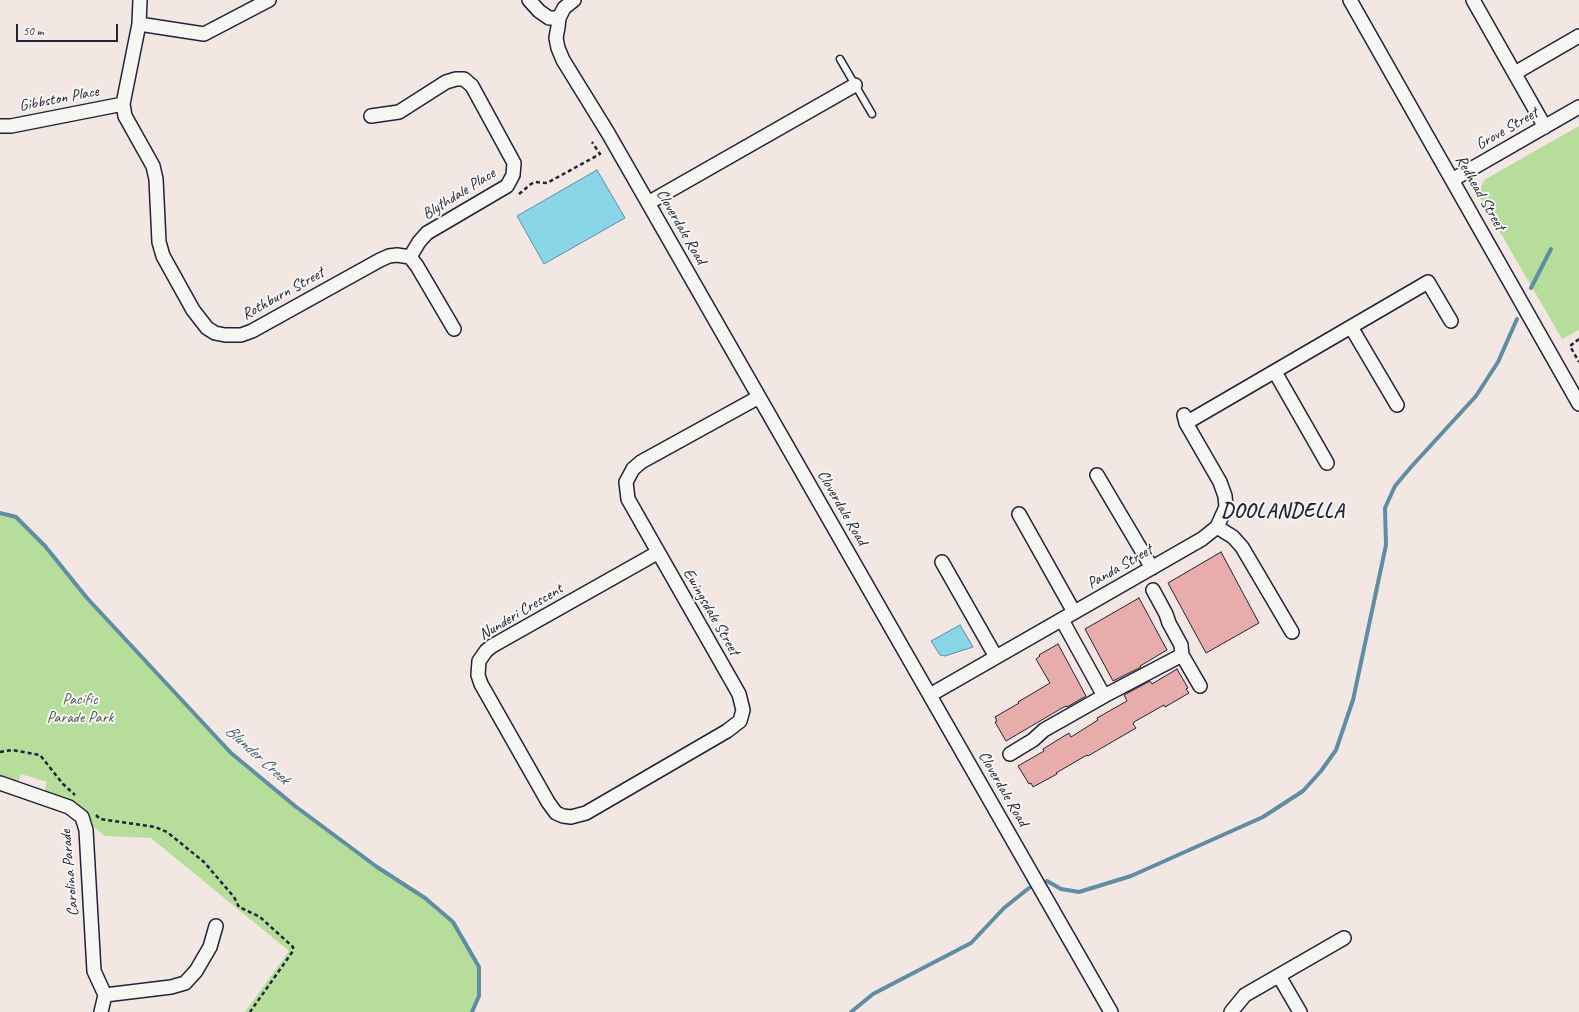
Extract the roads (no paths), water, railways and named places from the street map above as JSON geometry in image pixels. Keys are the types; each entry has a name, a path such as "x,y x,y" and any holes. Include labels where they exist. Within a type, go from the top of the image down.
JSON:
{"street":[{"name":"Rothburn Street","path":"140,0 140,24 124,104 125,116 153,166 156,179 159,242 163,256 201,322 207,328 215,333 233,336 252,332 380,260 389,256 397,255 410,257"},
{"path":"140,24 204,34 269,0"},
{"path":"529,0 532,5 550,18 560,18 564,8 574,0"},
{"name":"Redhead Street","path":"1350,0 1579,404"},
{"path":"1473,0 1545,127"},
{"name":"Cloverdale Road","path":"560,18 556,38 558,48 564,60 648,203 1111,1012"},
{"path":"1515,73 1579,36"},
{"name":"Blythdale Place","path":"371,116 399,112 446,82 456,79 464,79 472,86 514,163 513,175 507,186 427,233 418,242 410,257"},
{"path":"648,203 855,85"},
{"name":"Gibbston Place","path":"0,126 11,126 124,104"},
{"name":"Grove Street","path":"1452,180 1579,107"},
{"path":"410,257 417,266 454,329"},
{"path":"1327,463 1274,372 1428,282 1451,321"},
{"path":"1351,327 1397,405"},
{"name":"Panda Street","path":"930,695 1202,540 1217,527 1226,507 1225,496 1220,482 1185,419 1274,372"},
{"name":"Ewingsdale Street","path":"563,816 571,817 586,813 727,731 740,721 744,710 739,694 628,499 626,482 633,469 641,462 759,397"},
{"path":"1098,475 1152,568"},
{"path":"1019,514 1074,612"},
{"path":"1217,527 1233,537 1242,547 1292,632"},
{"name":"Nunderi Crescent","path":"563,816 556,812 548,802 481,684 478,675 479,661 486,651 492,646 658,553"},
{"path":"942,562 996,657"},
{"path":"1153,590 1181,645 1182,655 1200,686"},
{"path":"1062,620 1104,696"},
{"path":"1010,754 1033,740 1044,730 1104,696 1182,655"},
{"name":"Carolina Parade","path":"0,783 69,807 82,817 86,830 94,971 105,995"},
{"path":"101,1012 105,995 171,987 185,983 196,971 210,947 216,926"},
{"path":"1231,1012 1245,995 1344,938"},
{"path":"1279,976 1300,1012"}],"lane":[{"path":"840,59 872,114"}],"water":[{"path":"597,170 625,218 544,264 517,216"},
{"path":"960,625 973,647 945,656 940,655 931,641"}],"waterway":[{"path":"1531,288 1551,249"},
{"path":"1047,881 1061,889 1079,892 1131,876 1263,817 1303,791 1321,771 1336,750 1353,700 1386,545 1385,508 1395,486 1476,396 1498,362 1517,319"},
{"name":"Blunder Creek","path":"0,513 16,517 45,546 87,598 231,753 295,806 377,867 425,898 453,922 479,967 479,996 472,1012"},
{"path":"851,1012 873,994 971,943 1004,908 1029,888"}],"district":[{"name":"DOOLANDELLA","path":"1283,512"}],"park label":[{"name":"Pacific Parade Park","path":"80,709"}]}
